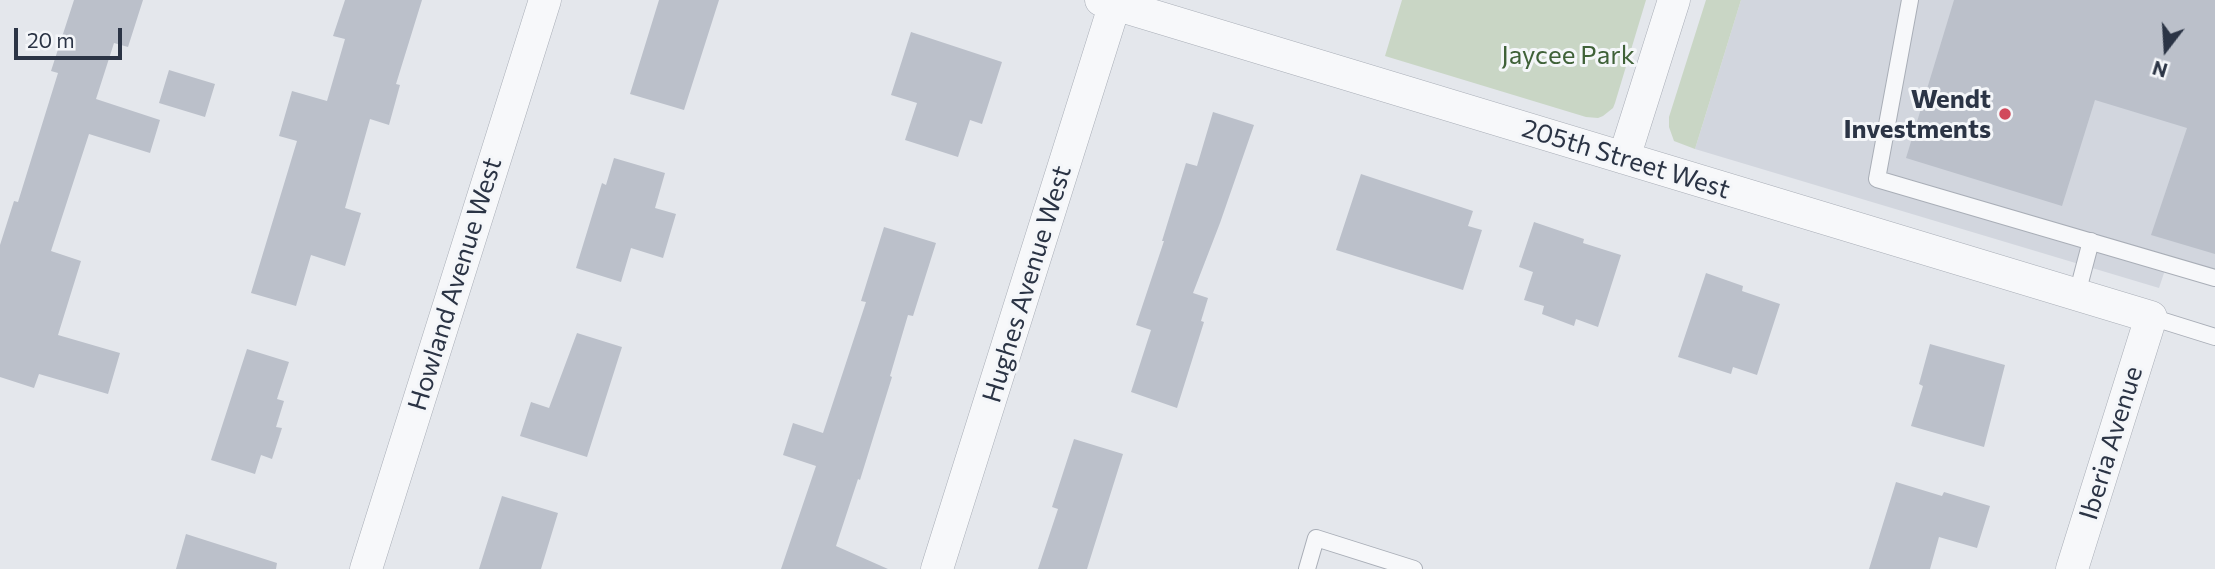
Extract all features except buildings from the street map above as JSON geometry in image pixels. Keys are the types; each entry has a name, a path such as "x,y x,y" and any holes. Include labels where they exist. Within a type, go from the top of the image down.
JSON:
{"street":[{"name":"Howland Avenue West","path":"366,569 545,0"},
{"path":"1624,158 1674,0"},
{"name":"205th Street West","path":"1111,2 2151,317"},
{"name":"Hughes Avenue West","path":"937,569 1111,2"},
{"name":"Iberia Avenue","path":"2072,569 2151,317"}],"lane":[{"path":"1910,0 1877,179 2215,278"},
{"path":"2077,294 2091,241"},
{"path":"2151,317 2215,337"},
{"path":"1307,569 1316,538 1414,569"}],"shaded area":[{"path":"1741,0 2215,0 2215,285 2165,270 2159,288 1695,149"}],"green space":[{"name":"Jaycee Park","path":"1402,0 1646,0 1613,108 1598,118 1586,117 1385,56"},
{"path":"1706,0 1741,0 1695,149 1674,141 1669,117"}],"place":[{"name":"Wendt Investments","path":"2005,114"}]}
